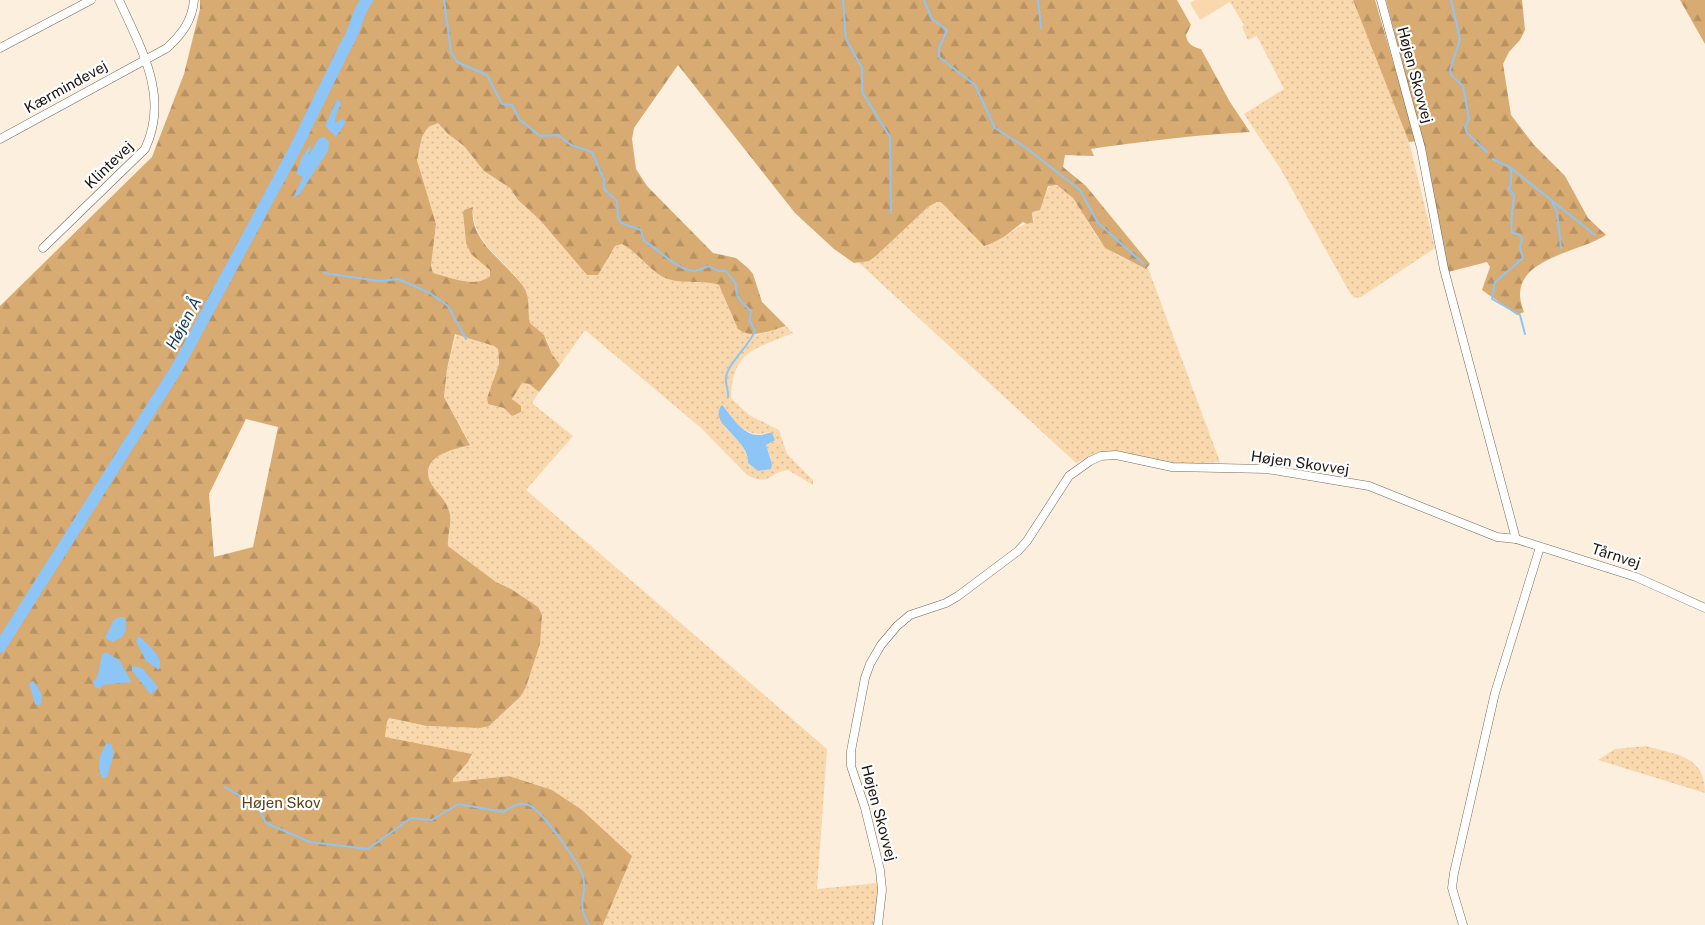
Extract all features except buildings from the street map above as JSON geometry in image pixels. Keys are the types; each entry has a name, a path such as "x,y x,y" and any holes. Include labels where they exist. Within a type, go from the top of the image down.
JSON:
{"street":[{"path":"0,48 91,0"},
{"name":"Klintevej","path":"43,248 145,149 153,133 156,103 153,84 145,59 119,0"},
{"name":"Kærmindevej","path":"0,139 166,48 180,36 189,22 194,0"},
{"name":"Højen Skovvej","path":"878,925 882,890 880,870 865,808 852,766 851,751 865,678 870,664 892,632 910,615 946,603 958,596 1018,551 1027,541 1069,476 1090,460 1101,456 1116,455 1172,467 1267,469 1369,486 1497,538 1516,539 1444,269 1420,148 1381,0"},
{"name":"Tårnvej","path":"1516,539 1636,576 1705,608"},
{"path":"1463,925 1452,888 1454,873 1495,693 1540,546"}],"shaded area":[{"path":"1195,0 1233,0 1200,20 1190,3"},
{"path":"1233,0 1353,0 1356,3 1409,142 1435,248 1361,297 1355,298 1350,293 1280,168 1244,114 1284,89 1257,36 1248,40 1242,27 1244,25 1230,2"},
{"path":"438,122 448,134 464,146 484,171 510,188 518,200 540,220 587,275 600,268 615,246 622,244 661,276 668,279 719,285 757,335 786,326 793,333 757,348 741,361 732,382 731,398 749,415 779,430 787,454 813,480 813,485 788,470 760,480 747,475 701,428 585,330 560,365 552,354 547,340 530,323 528,300 523,286 479,233 473,210 463,217 466,243 490,270 490,276 484,280 470,282 433,273 431,266 436,224 417,160 422,137 428,127","holes":["726,409 734,420 749,432 756,434 769,432 766,445 772,464 766,470 758,471 749,461 741,442 725,428"]},
{"path":"1051,185 1059,186 1073,198 1104,246 1146,269 1148,268 1220,462 1183,464 1161,462 1112,451 1097,453 1076,463 858,262 869,261 876,256 928,207 937,202 941,202 984,246 1034,221 1032,211 1037,211"},
{"path":"456,334 498,349 499,364 487,398 505,408 512,416 521,412 521,406 513,401 513,396 522,383 529,384 539,392 532,403 573,436 526,490 827,749 817,889 878,883 879,892 874,925 603,925 617,890 557,793 509,776 453,782 453,779 472,757 385,737 389,718 427,726 480,728 526,687 540,644 511,589 496,582 448,546 450,520 448,507 432,485 428,476 432,461 438,456 470,444 444,397 447,369"},
{"path":"1646,746 1678,755 1694,764 1704,780 1705,793 1598,760 1615,749"}],"green space":[{"name":"Højen Skov","path":"200,0 1177,0 1191,25 1186,35 1189,43 1201,49 1230,102 1250,132 1131,143 1091,149 1094,156 1065,155 1063,167 1086,186 1150,264 1146,269 1105,248 1073,198 1057,185 1048,186 1040,210 1032,212 1033,222 1027,224 1023,222 1005,236 990,244 984,246 941,202 937,202 928,207 876,256 869,261 854,263 834,249 795,213 678,65 634,128 632,139 636,169 647,186 713,253 736,258 748,268 753,274 762,302 786,326 768,332 749,334 738,329 719,285 668,279 661,276 622,244 615,246 598,275 587,275 540,220 518,200 510,188 484,171 464,146 448,134 438,123 428,127 422,137 417,160 436,224 431,266 433,273 470,282 484,280 490,276 490,270 471,254 466,243 463,213 464,210 473,207 473,219 482,241 523,286 528,300 530,323 544,335 552,354 560,365 539,392 529,384 522,383 512,399 521,406 521,412 512,416 504,408 488,404 487,398 499,364 498,349 494,346 455,334 447,369 444,397 470,445 438,456 429,468 428,476 432,485 448,507 450,520 448,546 496,582 511,589 538,607 542,615 540,644 526,687 520,697 489,726 480,728 427,726 389,718 385,737 472,754 468,762 453,779 453,782 509,776 552,790 582,810 632,856 603,925 0,925 0,306 152,157 184,74 200,9","holes":["246,419 278,427 253,547 214,557 209,494"]},
{"path":"1353,0 1375,0 1416,141 1409,142"},
{"path":"1386,0 1522,0 1525,30 1503,64 1511,115 1534,145 1565,176 1588,218 1606,235 1546,261 1533,269 1523,280 1520,294 1524,312 1517,315 1482,290 1490,267 1487,262 1448,272 1422,139"},
{"path":"1680,0 1705,0 1705,44"}],"water":[{"path":"337,99 341,103 335,123 342,119 346,122 336,137 325,126"},
{"path":"325,137 329,142 328,151 299,195 293,198 303,177 296,174 302,157 311,144 309,155 319,138"},
{"path":"722,405 738,424 748,432 760,435 772,433 775,440 766,445 772,464 771,469 758,471 748,463 747,454 743,446 720,418 719,412"},
{"path":"118,617 125,617 126,631 121,638 112,642 105,638 113,621"},
{"path":"139,636 160,660 159,670 146,661 136,641"},
{"path":"106,652 119,660 132,682 102,685 100,689 95,687 93,681 97,678 102,655"},
{"path":"132,666 142,668 158,687 151,695 132,671"},
{"path":"33,681 42,696 40,706 35,704 29,683"},
{"path":"106,744 111,744 114,753 107,777 102,778 99,761"}],"waterway":[{"name":"Højen Å","path":"0,647 177,368 295,149 367,0"},
{"path":"444,0 451,52 457,62 487,75 502,104 512,105 519,119 540,136 558,135 571,145 592,152 604,180 604,189 617,201 618,217 621,223 641,230 644,241 680,267 694,271 709,266 718,271 726,271 736,284 738,296 742,303 751,311 750,321 755,331 727,373 728,397"},
{"path":"843,0 846,39 862,68 862,92 890,137 891,213"},
{"path":"924,0 932,19 947,30 939,48 939,57 975,85 995,128 1025,147 1080,190 1098,223 1144,264"},
{"path":"1038,0 1041,28"},
{"path":"1451,0 1460,39 1450,70 1451,75 1463,86 1469,119 1465,127 1467,133 1487,152"},
{"path":"1493,159 1511,168 1595,235"},
{"path":"1511,168 1511,185 1508,189 1514,195 1511,219 1512,233 1518,234 1522,238 1520,248 1523,258 1495,282 1492,299 1520,315 1525,334"},
{"path":"1552,202 1557,212 1561,248"},
{"path":"324,273 379,281 398,279 430,293 448,306 466,339"},
{"path":"225,787 258,807 266,823 310,842 368,849 411,818 432,820 458,804 504,812 517,805 528,805 537,811 552,828 580,870 584,883 582,905 589,925"}]}
